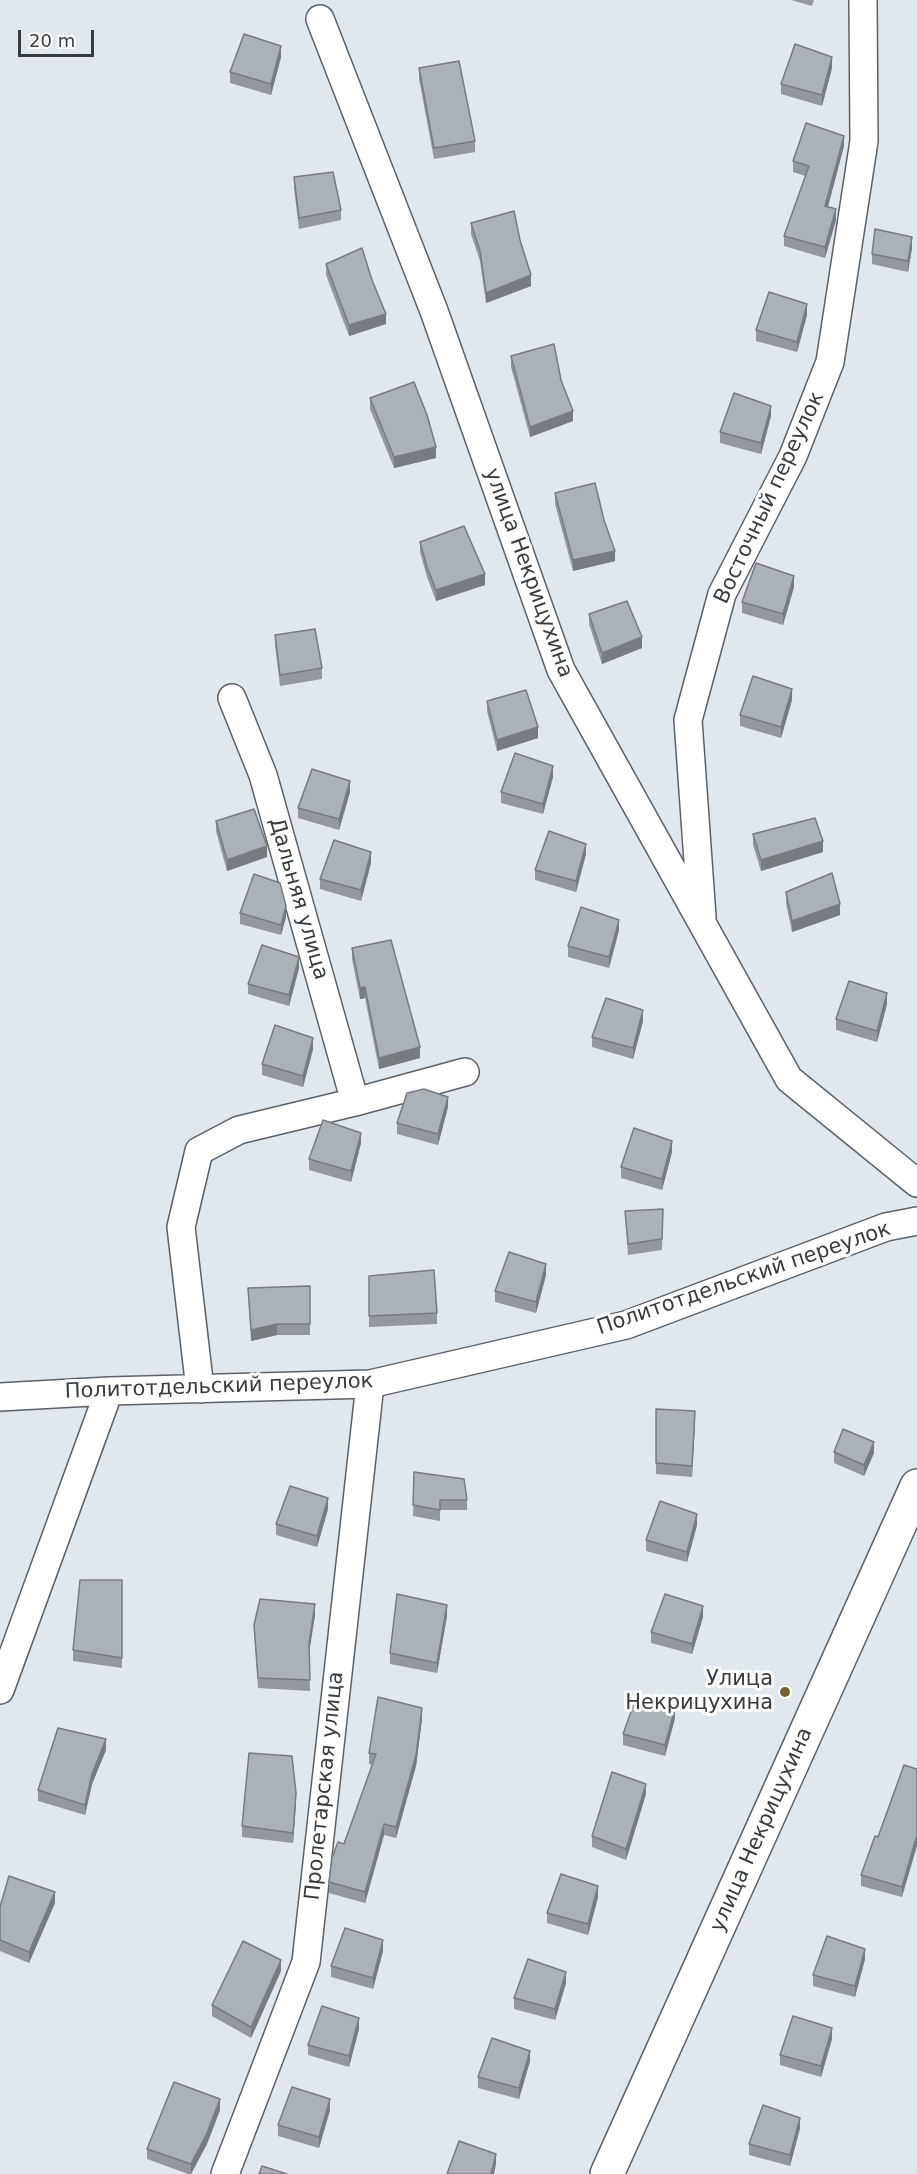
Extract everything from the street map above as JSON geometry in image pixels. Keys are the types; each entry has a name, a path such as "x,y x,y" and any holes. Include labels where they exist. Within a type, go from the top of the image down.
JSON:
{"street":[{"name":"Восточный переулок","path":"703,924 688,720 722,594 793,456 830,362 864,141 862,0"},
{"name":"улица Некрицухина","path":"320,19 434,311 561,670 789,1079 917,1183"},
{"name":"Дальняя улица","path":"232,699 263,775 355,1102"},
{"path":"200,1389 181,1227 200,1151 239,1130 465,1072"},
{"name":"Политотдельский переулок","path":"0,1397 109,1391 370,1384 626,1325 886,1227 917,1221"},
{"name":"Пролетарская улица","path":"225,2174 306,1962 370,1384"},
{"path":"0,1690 109,1391"},
{"name":"улица Некрицухина","path":"607,2174 917,1486"}],"building":[{"path":"244,34 281,46 271,84 230,72"},
{"path":"795,44 832,57 822,95 781,84"},
{"path":"459,61 475,141 434,148 419,68"},
{"path":"806,123 844,136 825,206 836,209 825,247 784,236 809,166 793,161"},
{"path":"333,172 341,210 299,218 294,177"},
{"path":"514,211 531,275 486,293 480,251 471,223"},
{"path":"875,229 912,237 908,261 872,254"},
{"path":"362,248 386,314 349,325 326,264"},
{"path":"769,292 807,304 797,342 756,330"},
{"path":"554,344 561,380 573,411 530,427 511,356"},
{"path":"414,382 436,447 394,457 370,398"},
{"path":"734,393 771,406 761,443 720,432"},
{"path":"595,483 604,520 615,551 573,560 555,493"},
{"path":"464,526 485,574 436,590 420,542"},
{"path":"756,563 794,576 783,614 742,602"},
{"path":"627,601 642,637 602,653 589,614"},
{"path":"315,629 322,668 280,675 275,635"},
{"path":"753,676 792,689 781,727 740,715"},
{"path":"526,690 538,727 497,740 487,701"},
{"path":"515,753 553,766 543,804 501,792"},
{"path":"312,769 350,781 339,819 298,808"},
{"path":"254,809 267,846 227,860 216,821"},
{"path":"815,818 823,841 761,860 753,834"},
{"path":"549,831 586,844 576,881 535,870"},
{"path":"334,840 371,852 361,890 320,879"},
{"path":"832,873 840,904 792,921 786,892"},
{"path":"254,874 280,883 286,906 281,925 240,913"},
{"path":"581,907 619,920 609,957 568,946"},
{"path":"391,940 420,1047 379,1058 365,987 360,988 352,948"},
{"path":"262,945 299,957 289,995 248,984"},
{"path":"849,981 887,993 877,1031 836,1019"},
{"path":"606,998 643,1010 633,1048 592,1037"},
{"path":"275,1025 313,1038 303,1076 262,1064"},
{"path":"424,1089 448,1097 438,1134 397,1123 407,1093"},
{"path":"323,1120 361,1133 351,1171 309,1159"},
{"path":"634,1128 672,1141 662,1179 621,1167"},
{"path":"663,1209 662,1239 628,1244 625,1211"},
{"path":"509,1252 546,1264 536,1302 495,1291"},
{"path":"434,1270 437,1313 369,1316 369,1276"},
{"path":"310,1286 310,1324 277,1324 251,1330 248,1288"},
{"path":"656,1409 695,1411 692,1466 656,1463"},
{"path":"843,1429 874,1442 864,1465 834,1452"},
{"path":"414,1472 464,1479 467,1500 440,1500 440,1510 413,1505"},
{"path":"290,1486 328,1498 317,1536 276,1524"},
{"path":"660,1501 697,1514 687,1552 646,1540"},
{"path":"80,1580 122,1580 122,1658 73,1650"},
{"path":"397,1594 447,1605 437,1663 390,1653"},
{"path":"665,1594 703,1606 692,1644 651,1632"},
{"path":"260,1599 315,1604 309,1643 310,1680 258,1678 254,1625"},
{"path":"637,1695 675,1708 665,1745 623,1734"},
{"path":"378,1697 422,1708 416,1755 396,1827 384,1824 365,1892 329,1882 332,1858 338,1842 344,1844 376,1754 369,1753"},
{"path":"58,1728 106,1739 92,1774 85,1805 38,1790"},
{"path":"249,1753 292,1756 296,1793 293,1833 242,1826"},
{"path":"904,1765 917,1769 917,1835 902,1887 861,1875 875,1836 878,1837"},
{"path":"612,1772 646,1784 626,1849 592,1836"},
{"path":"561,1874 598,1886 588,1924 547,1913"},
{"path":"9,1876 55,1892 29,1952 0,1940 0,1907"},
{"path":"345,1928 383,1940 373,1978 331,1966"},
{"path":"827,1936 865,1949 855,1986 813,1975"},
{"path":"243,1941 281,1960 251,2027 212,2005"},
{"path":"528,1959 566,1972 555,2009 514,1998"},
{"path":"322,2006 359,2018 349,2056 308,2045"},
{"path":"793,2016 832,2028 821,2066 780,2055"},
{"path":"492,2038 530,2051 519,2088 478,2077"},
{"path":"174,2082 220,2099 207,2133 191,2164 147,2149"},
{"path":"292,2087 330,2099 319,2137 278,2125"},
{"path":"763,2105 800,2118 790,2155 749,2144"},
{"path":"459,2141 496,2154 491,2174 447,2174"},
{"path":"262,2166 287,2174 259,2174"}],"place":[{"name":"Улица Некрицухина","path":"785,1692"}]}
